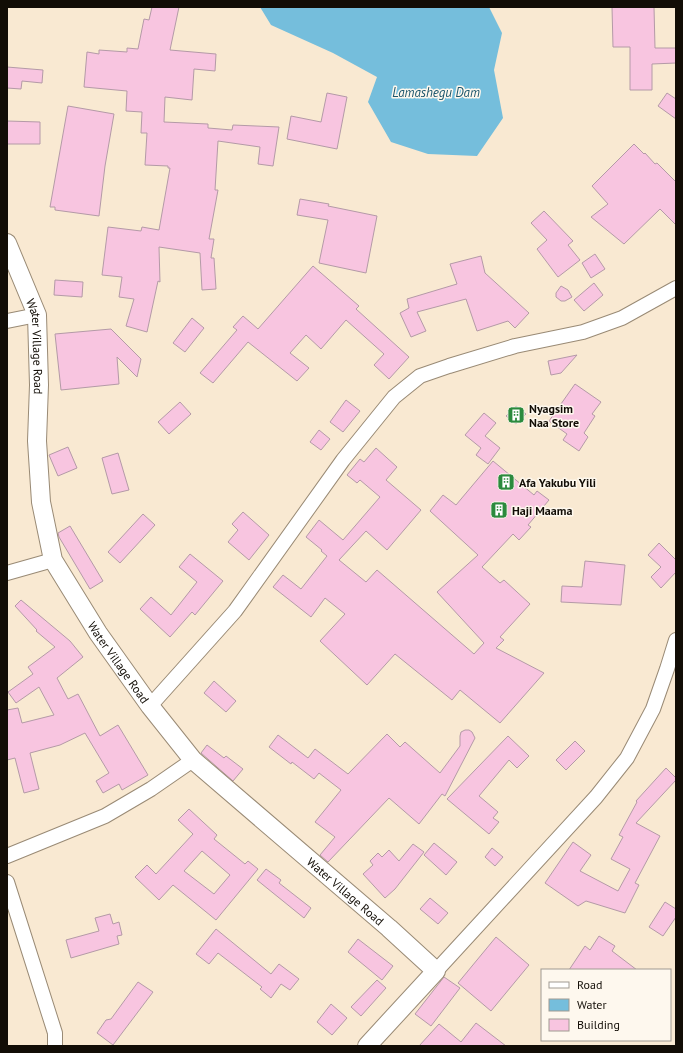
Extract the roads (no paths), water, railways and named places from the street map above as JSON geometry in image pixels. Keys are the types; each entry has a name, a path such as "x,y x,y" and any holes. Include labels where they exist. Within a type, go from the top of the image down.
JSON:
{"street":[{"name":"Water Village Road","path":"7,243 37,315 39,385 37,448 41,502 54,560 98,633 150,706 193,760 389,928 436,971"},
{"path":"150,706 235,611 343,460 394,397 420,376 515,346 583,332 622,318 676,288"},
{"path":"7,321 37,315"},
{"path":"7,573 54,560"},
{"path":"367,1046 596,797 627,758 652,708 667,670 676,640"},
{"path":"7,856 105,816 151,790 193,760"},
{"path":"7,882 55,1033 55,1046"}],"water":[{"name":"Lamashegu Dam","path":"260,7 489,7 502,33 494,70 503,118 477,156 428,154 391,142 368,102 377,77 333,53 271,25"}],"place":[{"name":"Nyagsim Naa Store","path":"516,415"},
{"name":"Afa Yakubu Yili","path":"506,482"},
{"name":"Haji Maama","path":"499,510"}]}
